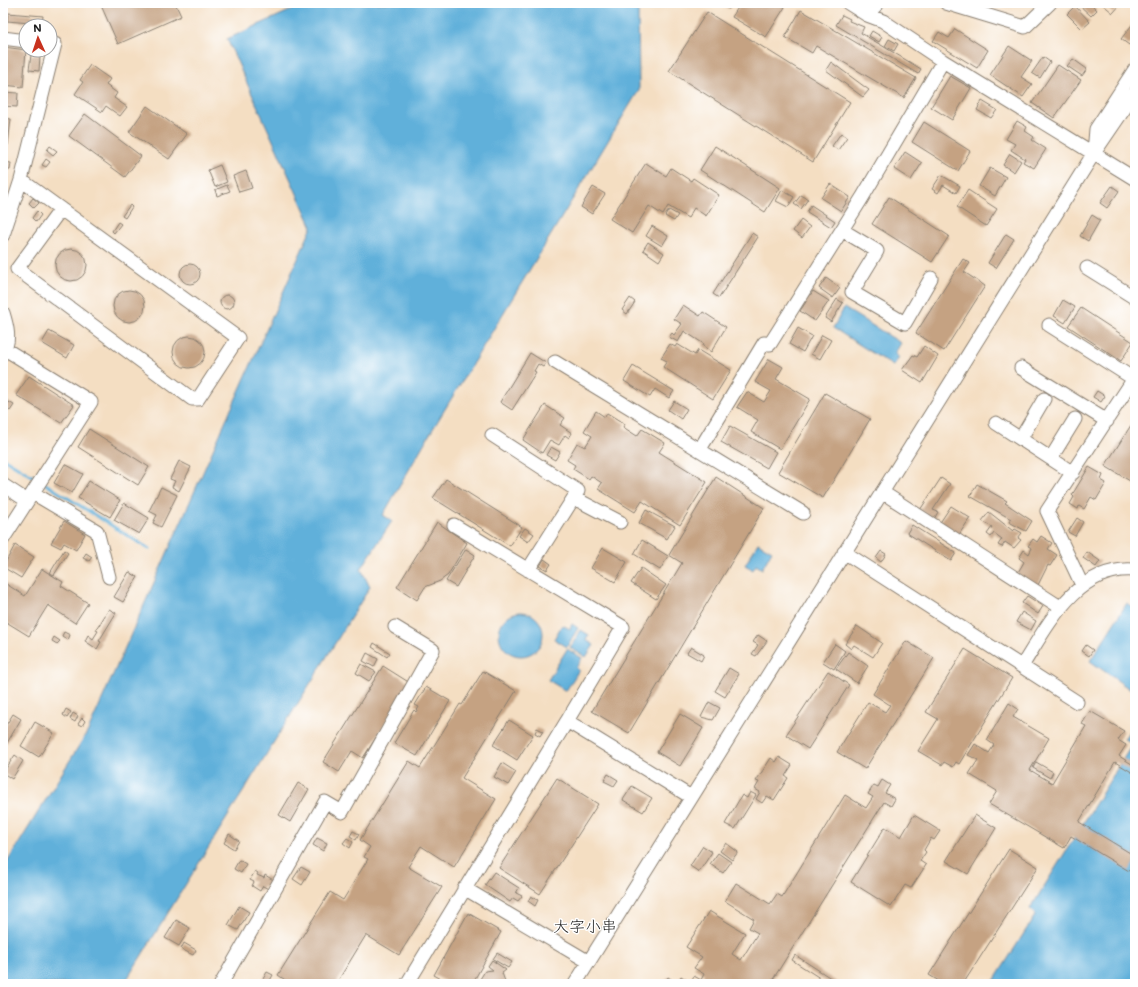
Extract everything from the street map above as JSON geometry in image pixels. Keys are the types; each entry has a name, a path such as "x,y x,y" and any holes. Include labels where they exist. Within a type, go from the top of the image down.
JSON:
{"lane":[{"path":"848,3 867,15 883,21 943,61 1135,179"},
{"path":"867,15 878,3"},
{"path":"946,3 1025,27 1050,3"},
{"path":"3,38 18,40"},
{"path":"3,235 6,219 21,180 52,58"},
{"path":"700,449 764,343 770,344 842,230 943,61"},
{"path":"1094,153 1096,129 1135,69"},
{"path":"575,984 1094,153 1135,93"},
{"path":"21,180 61,209 238,338 198,399 192,399 17,269 61,209"},
{"path":"842,230 877,251 852,292 905,323 931,278"},
{"path":"1087,268 1135,298"},
{"path":"3,313 8,330 4,351 90,402 3,539"},
{"path":"1049,325 1134,378 1047,511 1082,585"},
{"path":"555,362 803,513"},
{"path":"1021,368 1107,420"},
{"path":"1021,438 1044,399"},
{"path":"1051,458 1075,419"},
{"path":"996,424 1021,438 1073,472"},
{"path":"492,435 578,492 528,570"},
{"path":"3,485 32,493 97,530 110,577"},
{"path":"882,492 1060,607"},
{"path":"574,498 620,522"},
{"path":"407,984 623,627 454,525"},
{"path":"844,552 1077,702"},
{"path":"1022,666 1060,607 1082,585 1105,575 1135,570"},
{"path":"221,984 325,802 342,812 433,650 395,627"},
{"path":"567,721 691,797"},
{"path":"464,888 589,962"}],"water":[{"path":"307,3 638,3 639,90 425,442 383,515 392,521 361,569 370,587 124,984 3,984 3,869 88,731 312,227 227,39"},
{"path":"844,308 901,343 895,353 899,358 893,366 833,328"},
{"path":"758,543 772,551 762,569 756,565 753,570 745,565"},
{"path":"1127,603 1135,608 1135,693 1090,661"},
{"path":"521,612 533,616 539,622 543,634 539,646 533,652 521,656 509,652 503,646 499,634 503,622 509,616"},
{"path":"572,624 578,628 567,647 554,639 562,625 570,629"},
{"path":"581,630 589,635 586,640 594,645 586,657 570,648"},
{"path":"567,649 582,658 576,668 579,670 566,691 548,680"},
{"path":"1135,722 1135,984 992,984 1036,914 1030,909 1133,743 1124,739"}],"building":[{"path":"100,3 175,3 181,16 118,44"},
{"path":"726,3 733,3 729,9 724,6"},
{"path":"741,3 779,3 785,7 766,37 732,17"},
{"path":"1077,3 1090,3 1097,10 1091,16"},
{"path":"1101,3 1122,3 1113,13"},
{"path":"1075,6 1090,22 1082,29 1067,14"},
{"path":"801,10 916,78 904,98 816,46 812,53 785,37"},
{"path":"707,12 850,102 813,162 669,71"},
{"path":"8,13 43,16 43,18 18,18 18,22 7,21"},
{"path":"842,15 850,19 849,21 864,27 861,33 921,69 918,74 836,25"},
{"path":"1135,21 1135,38 1129,45 1121,39"},
{"path":"955,29 988,50 977,68 933,41 939,32 949,38"},
{"path":"872,31 882,37 879,42 869,36"},
{"path":"889,39 898,44 894,51 885,46"},
{"path":"1009,46 1032,61 1021,77 1032,84 1023,97 990,75"},
{"path":"3,47 18,49 18,58 25,58 23,87 3,85"},
{"path":"1043,57 1050,62 1040,78 1032,73"},
{"path":"31,58 40,58 39,71 29,70"},
{"path":"1073,59 1087,69 1082,76 1067,66"},
{"path":"831,62 869,90 863,97 826,70"},
{"path":"90,65 110,79 106,85 117,93 114,98 127,107 120,116 106,106 102,112 75,94 83,82 80,80"},
{"path":"1058,65 1081,80 1054,118 1032,103"},
{"path":"950,76 971,88 952,120 931,107"},
{"path":"3,92 18,93 17,107 3,106"},
{"path":"982,101 997,110 991,118 977,110"},
{"path":"147,106 187,134 169,159 129,132"},
{"path":"85,114 141,156 125,177 69,136"},
{"path":"3,118 11,119 8,145 3,145"},
{"path":"1017,121 1027,127 1025,131 1034,137 1032,140 1046,149 1034,168 1023,162 1025,159 1011,150 1015,144 1006,139"},
{"path":"924,122 970,151 958,171 912,142"},
{"path":"841,133 847,137 838,150 832,146"},
{"path":"50,146 57,151 53,155 47,150"},
{"path":"715,146 780,188 765,212 700,170"},
{"path":"905,152 922,163 911,180 894,169"},
{"path":"1010,154 1021,161 1014,172 1003,165"},
{"path":"46,159 50,162 46,167 42,165"},
{"path":"3,162 11,163 10,170 3,170"},
{"path":"646,163 666,176 671,168 691,181 693,178 719,195 706,216 694,208 688,218 668,206 663,215 649,206 632,233 610,219"},
{"path":"220,165 227,182 215,187 208,170"},
{"path":"990,168 1006,177 995,196 979,186"},
{"path":"246,171 252,188 239,192 233,176"},
{"path":"3,175 6,176 4,206 3,206"},
{"path":"941,175 960,186 956,193 943,185 938,193 932,189"},
{"path":"830,184 850,197 841,211 821,198"},
{"path":"227,185 230,191 217,196 215,190"},
{"path":"1112,186 1119,191 1107,208 1100,203"},
{"path":"593,187 605,194 592,214 581,207"},
{"path":"782,190 794,197 788,207 776,201"},
{"path":"968,190 997,209 986,226 957,207"},
{"path":"801,195 808,199 801,209 794,204"},
{"path":"889,197 949,236 932,262 872,224"},
{"path":"33,198 39,203 34,208 29,203"},
{"path":"130,205 132,207 125,218 122,216"},
{"path":"811,205 835,221 831,227 807,212"},
{"path":"669,210 678,215 674,221 665,216"},
{"path":"37,211 41,215 36,222 32,218"},
{"path":"1092,215 1100,220 1088,241 1080,236"},
{"path":"801,220 810,227 802,238 793,231"},
{"path":"118,222 121,224 114,233 112,231"},
{"path":"652,226 668,236 662,246 646,236"},
{"path":"752,233 758,237 719,298 713,294"},
{"path":"1006,234 1014,239 996,268 988,263"},
{"path":"648,242 664,253 659,261 643,250"},
{"path":"71,249 80,252 84,256 87,265 84,274 80,278 71,281 62,278 58,274 55,265 58,256 62,252"},
{"path":"963,259 970,263 964,272 985,286 944,351 916,333"},
{"path":"190,264 197,267 200,274 197,281 190,284 183,281 180,274 183,267"},
{"path":"826,278 840,288 833,298 819,288"},
{"path":"129,290 138,293 142,297 145,306 142,315 138,319 129,322 120,319 116,315 113,306 116,297 120,293"},
{"path":"813,291 829,301 815,321 800,311"},
{"path":"227,295 232,297 234,302 232,307 227,309 222,307 220,302 222,297"},
{"path":"630,298 635,302 627,314 622,310"},
{"path":"837,299 843,303 831,322 825,318"},
{"path":"1063,300 1075,307 1065,323 1054,316"},
{"path":"683,305 700,316 703,312 726,327 711,352 703,346 704,344 684,331 678,342 669,337 672,333 674,335 682,324 674,319"},
{"path":"1081,308 1133,342 1121,361 1068,326"},
{"path":"798,328 812,336 803,352 789,344"},
{"path":"49,331 74,345 67,358 42,343"},
{"path":"822,335 831,340 820,359 811,354"},
{"path":"189,336 198,339 202,343 205,352 202,361 198,365 189,368 180,365 176,361 173,352 176,343 180,339"},
{"path":"670,344 675,347 677,344 695,355 698,350 731,370 713,399 663,367 667,361 661,358"},
{"path":"924,346 938,356 922,383 902,370 913,355 917,357"},
{"path":"530,353 546,363 543,367 538,364 534,371 536,372 512,410 500,402"},
{"path":"769,359 783,367 776,379 810,399 780,449 751,432 758,420 737,407 747,392 764,402 771,391 755,382"},
{"path":"633,366 674,391 669,398 655,389 650,397 624,381"},
{"path":"29,376 74,405 61,423 16,395"},
{"path":"1097,391 1105,396 1101,402 1093,397"},
{"path":"825,393 870,419 823,498 778,472"},
{"path":"3,399 14,405 10,411 3,406"},
{"path":"674,401 687,409 681,419 668,410"},
{"path":"545,405 565,418 560,425 572,433 569,438 565,435 559,445 550,440 542,453 523,440"},
{"path":"596,411 605,417 607,413 625,424 623,427 637,436 642,429 665,443 659,452 707,482 680,525 642,501 635,512 598,489 602,483 591,476 589,479 573,469 575,465 567,460 577,443 585,447 592,436 584,431"},
{"path":"1135,419 1135,484 1105,466"},
{"path":"730,426 776,452 767,468 721,442"},
{"path":"89,429 149,467 138,485 78,447"},
{"path":"551,447 560,452 555,460 546,455"},
{"path":"179,461 191,467 179,491 172,487 175,481 170,479"},
{"path":"65,464 83,474 72,493 54,483"},
{"path":"1089,467 1103,475 1101,480 1106,483 1096,500 1091,497 1084,509 1079,506 1078,509 1070,504 1074,497 1072,495"},
{"path":"716,477 764,508 629,733 592,711 682,563 669,555"},
{"path":"941,478 950,484 933,510 938,512 934,519 920,510"},
{"path":"446,479 522,527 510,546 433,498"},
{"path":"89,481 120,500 110,517 78,498"},
{"path":"977,484 1007,501 1005,503 1032,521 1026,531 1009,522 1011,519 970,496"},
{"path":"161,487 177,495 161,527 153,523 157,515 149,511"},
{"path":"124,503 149,518 139,534 114,520"},
{"path":"951,506 970,518 958,536 939,524"},
{"path":"646,510 675,526 667,539 639,523"},
{"path":"989,512 1013,531 1015,529 1022,533 1018,538 1021,540 1014,548 1005,542 1002,547 998,545 1002,539 994,533 991,537 987,534 992,527 982,521"},
{"path":"1077,518 1083,522 1075,536 1068,532"},
{"path":"64,521 85,534 76,550 64,543 61,548 51,543"},
{"path":"437,522 467,543 448,575 440,581 425,587 417,600 397,587"},
{"path":"912,525 956,553 951,561 907,533"},
{"path":"525,528 534,534 528,542 519,536"},
{"path":"1041,536 1052,543 1048,549 1057,555 1050,566 1048,565 1037,587 1017,574 1024,562 1019,558 1024,550 1029,554 1032,548 1028,546 1033,539 1037,542"},
{"path":"642,540 668,556 660,570 634,554"},
{"path":"15,545 34,557 21,578 3,567"},
{"path":"603,548 627,562 615,582 591,568"},
{"path":"466,549 475,555 456,587 446,581"},
{"path":"64,550 68,553 54,575 50,573"},
{"path":"881,551 886,554 881,562 876,558"},
{"path":"1087,552 1100,561 1096,567 1083,558"},
{"path":"86,553 92,557 89,561 83,558"},
{"path":"544,559 551,564 547,570 540,566"},
{"path":"641,568 666,585 656,599 631,583"},
{"path":"42,569 63,582 61,586 88,603 75,623 48,605 29,636 3,620 3,582 25,596"},
{"path":"129,572 138,577 123,602 114,597"},
{"path":"1027,596 1043,606 1038,614 1022,603"},
{"path":"109,609 116,613 99,641 101,642 97,649 85,641 88,635 93,639 98,631 96,630"},
{"path":"1022,612 1036,621 1031,630 1016,622"},
{"path":"857,626 882,643 873,657 854,645 851,649 845,644"},
{"path":"64,632 70,635 68,640 62,636"},
{"path":"758,635 767,641 756,656 752,654 758,645 753,642"},
{"path":"54,637 60,641 57,644 52,641"},
{"path":"906,641 934,658 865,769 837,752 868,702 885,712 890,705 873,694"},
{"path":"374,643 390,653 387,657 372,647"},
{"path":"835,644 845,651 834,669 823,662"},
{"path":"1086,645 1093,650 1089,656 1082,651"},
{"path":"691,647 704,655 701,661 687,653"},
{"path":"965,649 1012,678 959,764 956,762 953,767 944,762 942,765 918,751 938,719 926,712"},
{"path":"848,652 868,666 857,683 836,669"},
{"path":"367,653 378,659 374,667 363,661"},
{"path":"361,664 376,672 369,681 356,673"},
{"path":"383,666 410,683 363,758 352,751 339,772 323,762"},
{"path":"729,668 739,674 725,697 715,691"},
{"path":"483,671 516,691 462,778 496,799 454,867 421,846 408,867 442,887 399,955 366,935 336,984 291,984 278,975 330,892 343,900 368,859 364,857 370,847 360,840 409,761 420,768 460,704 462,705"},
{"path":"828,671 849,685 808,749 786,735"},
{"path":"426,687 450,701 417,756 394,743 414,710 416,712 419,707 415,705"},
{"path":"709,702 720,708 713,720 701,717"},
{"path":"1009,703 1018,709 1013,717 1049,738 1030,770 1052,783 1086,726 1082,724 1090,711 1124,731 1118,740 1126,745 1119,756 1135,766 1135,774 1115,762 1079,822 1135,856 1135,861 1129,871 1071,836 1064,848 989,804 997,791 969,774 978,760 968,755 975,744 989,753 994,745 987,740"},
{"path":"66,709 71,712 67,718 63,715"},
{"path":"73,713 78,716 75,722 70,719"},
{"path":"13,714 21,719 7,743 3,740 3,730"},
{"path":"680,714 703,728 680,766 657,752"},
{"path":"82,718 85,721 82,726 78,724"},
{"path":"509,720 533,735 517,760 493,745"},
{"path":"35,722 54,733 39,757 21,746"},
{"path":"537,728 543,731 540,736 535,733"},
{"path":"15,755 23,761 12,779 3,773"},
{"path":"779,757 792,765 785,776 788,778 774,800 767,796 762,803 756,799 760,792 755,789 759,782 756,781 771,758 776,762"},
{"path":"1036,762 1053,772 1050,778 1033,768"},
{"path":"502,763 516,772 508,785 494,777"},
{"path":"608,774 618,780 614,786 604,781"},
{"path":"557,778 598,804 540,894 499,868"},
{"path":"882,780 890,785 885,793 895,799 891,806 884,802 770,984 663,984 668,977 677,983 681,976 690,982 694,976 701,980 704,974 694,968 702,957 686,947 709,911 745,933 732,954 741,960 758,933 749,928 754,919 725,901 736,883 770,904 777,894 782,897 845,795 866,808 873,797 868,794 874,785 878,787"},
{"path":"298,783 309,789 290,822 279,815"},
{"path":"632,786 652,798 643,812 623,800"},
{"path":"750,792 756,795 735,829 725,824 742,795 747,798"},
{"path":"914,815 940,831 934,840 931,838 924,850 926,852 920,861 926,865 911,888 905,885 891,907 851,882 885,827 901,837"},
{"path":"975,815 996,828 968,874 946,861"},
{"path":"353,831 359,834 356,840 350,836"},
{"path":"229,834 239,841 234,849 224,843"},
{"path":"317,838 327,843 323,851 313,845"},
{"path":"347,838 353,842 350,848 343,843"},
{"path":"726,843 738,852 732,860 720,851"},
{"path":"703,846 712,852 699,872 690,866"},
{"path":"1009,849 1038,867 963,984 944,984 929,975"},
{"path":"718,853 731,862 723,873 710,864"},
{"path":"239,860 246,864 241,873 234,869"},
{"path":"301,867 310,872 302,885 293,879"},
{"path":"255,871 258,873 257,875 264,878 265,875 275,881 270,890 263,886 260,891 252,886 254,882 250,880"},
{"path":"494,872 519,888 516,893 522,896 518,901 513,898 510,902 485,885"},
{"path":"531,896 538,900 535,906 528,901"},
{"path":"239,906 249,912 238,930 228,925"},
{"path":"468,913 501,932 472,984 450,984 434,975"},
{"path":"176,920 190,928 179,946 165,938"},
{"path":"184,943 196,950 193,955 181,949"},
{"path":"497,953 512,962 508,968 493,959"},
{"path":"795,955 840,984 829,984 792,960"},
{"path":"492,960 506,970 502,973 506,984 477,984 485,971 493,970 488,966"},
{"path":"267,972 273,975 268,984 260,984"}],"waterway":[{"path":"3,458 37,479"},
{"path":"44,483 149,549"}],"district":[{"name":"大字小串","path":"585,925"}]}
